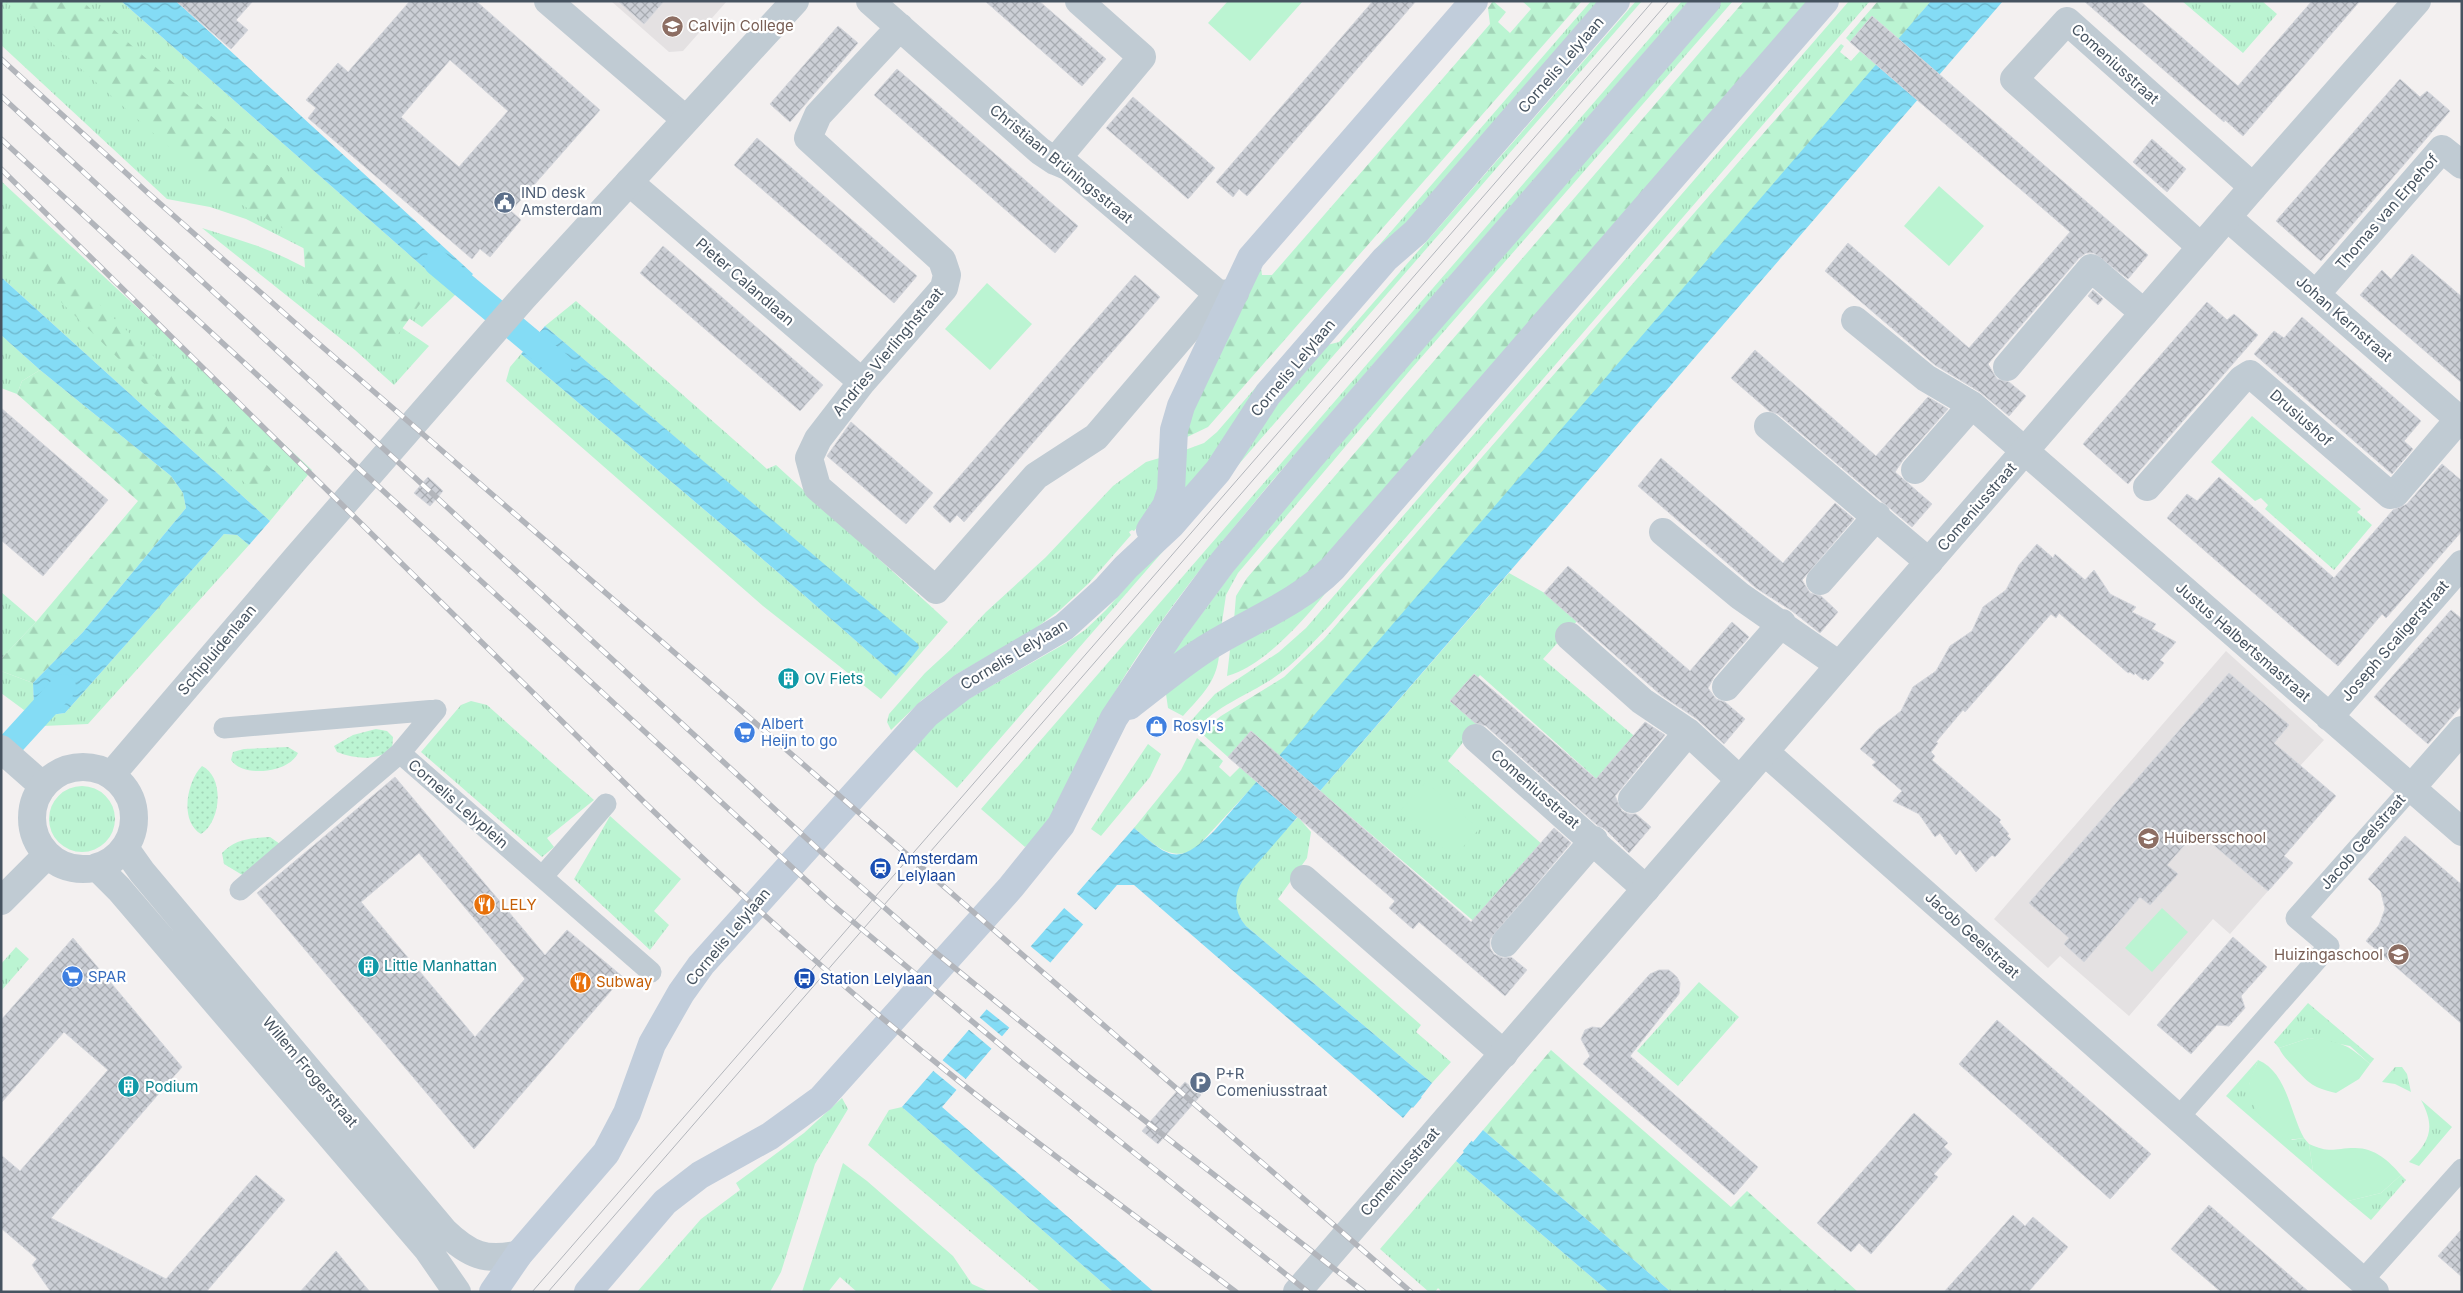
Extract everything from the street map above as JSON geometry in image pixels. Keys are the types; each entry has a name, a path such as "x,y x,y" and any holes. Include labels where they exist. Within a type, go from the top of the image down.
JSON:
{"main road":[{"path":"1126,567 1166,506 1172,480 1176,421 1227,294 1251,258 1474,1"},
{"name":"Cornelis Lelylaan","path":"492,1292 519,1254 606,1153 627,1113 652,1044 681,993 715,948 927,714 962,686 1064,626 1107,588 1126,567 1171,525 1218,471 1268,394 1385,259 1416,232 1616,1"},
{"path":"588,1292 665,1202 700,1175 770,1136 821,1100 1044,849 1075,799 1114,718 1172,631 1253,524 1707,1"},
{"path":"1114,718 1204,649 1287,604 1312,588 1333,568 1825,1"}],"street":[{"path":"548,1 685,119"},
{"path":"628,182 795,1"},
{"name":"Christiaan Brüningsstraat","path":"870,1 1040,151 1055,161 1069,167 1227,294"},
{"path":"1055,161 1142,57 1079,1"},
{"name":"Comeniusstraat","path":"1297,1292 2253,187 2417,1"},
{"name":"Comeniusstraat","path":"2201,247 2014,79 2066,21 2253,187"},
{"name":"Andries Vierlinghstraat","path":"900,27 818,114 808,138 942,260 947,275 944,288 862,382 818,439 809,458 817,488 936,590 1036,476 1096,437 1227,294"},
{"name":"Thomas van Erpehof","path":"2316,294 2442,149 2462,165"},
{"name":"Pieter Calandlaan","path":"628,182 862,382"},
{"name":"Schipluidenlaan","path":"112,774 323,527 523,298 628,182"},
{"name":"Johan Kernstraat","path":"2227,217 2460,420"},
{"path":"2007,366 2091,268 2144,313"},
{"name":"Comeniusstraat","path":"1855,320 1926,378 1972,406 2025,452"},
{"name":"Drusiushof","path":"2147,487 2242,378 2250,374 2390,495 2395,494 2460,420"},
{"path":"1915,470 1972,406"},
{"name":"Comeniusstraat","path":"1768,426 1929,562"},
{"name":"Justus Halbertsmastraat","path":"2025,452 2462,832"},
{"path":"1820,581 1876,516"},
{"path":"1663,532 1740,596 1782,623 1839,665"},
{"name":"Joseph Scaligerstraat","path":"2329,717 2462,564"},
{"path":"1726,687 1782,623"},
{"path":"1570,636 1642,701 1688,732 1740,780"},
{"name":"Cornelis Lelyplein","path":"224,728 436,710 400,753 651,972"},
{"path":"2412,787 2462,730"},
{"path":"1632,799 1688,732"},
{"name":"Comeniusstraat","path":"1476,738 1594,840 1646,888"},
{"name":"Jacob Geelstraat","path":"1764,752 2369,1286"},
{"path":"240,890 400,753"},
{"path":"8,755 43,786"},
{"path":"80,767 95,768 112,774 129,794 133,808 134,822 125,848 117,856 97,867 72,868 61,864 47,855 36,838 32,820 34,801 43,786 51,778 64,770 80,767"},
{"name":"Jacob Geelstraat","path":"2178,1118 2329,946 2296,918 2412,787"},
{"path":"542,877 606,804"},
{"name":"Comeniusstraat","path":"1505,943 1594,840"},
{"name":"Willem Frogerstraat","path":"125,848 142,872 444,1231 463,1246 485,1257 498,1259 519,1254"},
{"path":"1,900 47,855"},
{"name":"Willem Frogerstraat","path":"97,867 125,897 428,1250 457,1292"},
{"path":"1304,879 1504,1054"},
{"path":"2369,1286 2462,1168"}],"shaded area":[{"name":"Calvijn College","path":"611,1 727,1 683,51 669,52"},
{"name":"Huibersschool","path":"2226,651 2324,740 2221,851 2268,891 2230,934 2213,919 2129,1016 2060,956 2048,968 1994,919"}],"green space":[{"path":"1,1 121,1 455,295 422,327 309,251 246,219 210,207 167,199 1,45"},
{"path":"5,1 82,1 252,151 425,297 381,358 306,282 303,240 218,191"},
{"path":"1228,1 1303,1 1250,61 1208,23"},
{"path":"1493,1 1506,12 1498,22 1510,33 1531,9 1522,1 1582,1 1208,427 1183,439 1180,432 1261,268 1262,275 1272,275 1490,24 1488,8"},
{"path":"1591,1 1599,1 1180,503 1185,450 1204,443 1217,432"},
{"path":"1636,1 1642,1 957,788 913,749 929,730 956,706 1066,643 1085,630 1106,610 1238,459 1319,347 1339,342"},
{"path":"1682,1 1689,1 1272,481 1193,579 1144,646 1122,681 1101,717 1051,817 1043,829 1025,847 981,809"},
{"path":"1722,1 1733,1 1412,368 1238,573 1226,595 1221,629 1175,659 1172,654 1234,570 1308,480"},
{"path":"1744,1 1814,1 1316,571 1234,620 1236,596 1247,578"},
{"path":"1849,1 1870,1 1331,624 1296,660 1280,673 1213,714 1196,730 1189,723 1215,694 1279,652 1306,628"},
{"path":"1878,1 1931,1 1899,39 1872,16 1850,42 1846,38"},
{"path":"2182,1 2262,1 2277,14 2243,53"},
{"path":"1841,44 1844,46 1840,52 1851,61 1860,51 1877,65 1280,756 1228,757 1200,732 1221,716 1284,677 1324,639"},
{"path":"1,181 312,470 270,521 1,277"},
{"path":"1939,186 1984,226 1949,266 1904,226"},
{"path":"1,210 271,469 256,494 62,303 37,272 1,249"},
{"path":"202,228 260,247 304,267 347,292 429,346 394,385 355,350"},
{"path":"987,283 1032,324 990,370 945,329"},
{"path":"576,301 767,469 776,465 948,622 881,699 763,606 506,381 510,367 521,354 773,568 895,675 919,648 917,644 545,326"},
{"path":"1,335 40,370 22,381 17,394 1,388"},
{"path":"40,370 171,476 183,493 186,508 83,632 33,683 1,671 1,659 36,622 138,501 17,394 22,381"},
{"path":"2252,416 2361,509 2357,512 2372,525 2334,570 2265,509 2268,505 2261,498 2255,501 2211,462"},
{"path":"1165,458 1152,511 1134,531 1129,532 1131,535 1089,583 1060,610 1032,631 955,675 922,700 891,730 887,722 889,714 925,673 986,612 1046,557 1113,486 1146,462"},
{"path":"224,534 237,535 249,545 88,724 43,726 43,716 65,713"},
{"path":"1509,573 1550,596 1578,620 1543,659 1639,740 1601,783 1480,675 1458,701 1480,721 1448,761 1544,846 1477,924 1320,791"},
{"path":"1328,590 1295,628 1269,652 1241,671 1227,676 1230,650"},
{"path":"1,592 36,622 1,659"},
{"path":"1219,655 1218,665 1207,689 1183,716 1168,708 1166,694 1182,678"},
{"path":"1,671 33,683 34,709 24,710 1,693"},
{"path":"471,701 487,705 594,800 547,838 554,847 542,857 421,752 461,705"},
{"path":"376,729 387,731 393,737 392,750 385,754 365,758 351,756 337,752 334,746 353,735"},
{"path":"1197,738 1223,761 1219,767 1230,777 1240,767 1257,782 1197,847 1188,852 1171,853 1163,850 1134,828 1181,770"},
{"path":"1148,744 1161,754 1150,777 1101,836 1091,829"},
{"path":"288,747 298,753 293,760 276,769 255,771 245,769 237,766 231,760 233,752 244,749"},
{"path":"202,766 214,780 218,800 213,820 201,834 194,828 190,820 188,801 192,781"},
{"path":"1426,782 1479,829 1454,857 1400,811"},
{"path":"82,786 95,789 105,796 112,806 115,819 112,832 105,842 95,849 82,852 69,849 59,842 52,832 49,819 52,806 59,796 69,789"},
{"path":"610,816 681,879 654,911 669,925 650,950 574,879"},
{"path":"1298,817 1311,832 1307,858 1278,899 1421,1025 1416,1032 1451,1062 1432,1083 1246,926 1240,918 1235,900 1241,883 1264,853"},
{"path":"270,837 280,844 244,876 224,864 222,853 232,845 250,839"},
{"path":"2162,908 2188,932 2152,972 2125,948"},
{"path":"16,947 29,959 1,991 1,964"},
{"path":"1699,982 1739,1017 1678,1086 1637,1051"},
{"path":"2308,1003 2374,1059 2370,1064 2350,1046 2309,1038 2279,1048 2274,1042"},
{"path":"2309,1038 2336,1042 2349,1048 2370,1064 2359,1079 2336,1093 2312,1085 2279,1048"},
{"path":"1551,1050 1731,1207 1747,1191 1858,1292 1671,1292 1483,1130"},
{"path":"2258,1060 2249,1085 2292,1140 2304,1138 2309,1144 2313,1171 2226,1096"},
{"path":"2258,1060 2268,1066 2282,1083 2304,1138 2289,1139 2278,1135 2265,1123 2255,1108 2251,1100 2249,1085"},
{"path":"2395,1067 2402,1067 2407,1074 2411,1092 2395,1084 2382,1082"},
{"path":"842,1098 848,1109 815,1164 781,1272 770,1292 637,1292 701,1219 740,1190 736,1183 804,1133"},
{"path":"2421,1100 2452,1127 2419,1166 2409,1162 2422,1147 2428,1134 2428,1119"},
{"path":"902,1107 1113,1292 1041,1292 868,1145 889,1110"},
{"path":"2309,1144 2328,1150 2355,1148 2369,1150 2381,1156 2401,1175 2381,1193 2348,1201 2313,1171"},
{"path":"1456,1161 1609,1292 1442,1292 1438,1288 1435,1292 1429,1292 1380,1249"},
{"path":"843,1163 867,1181 953,1256 972,1284 990,1292 857,1292 840,1277 828,1292 802,1292"},
{"path":"2401,1175 2406,1180 2371,1220 2348,1201 2381,1193"}],"water":[{"path":"121,1 176,1 473,274 455,295"},
{"path":"1931,1 2003,1 1243,880 1236,897 1239,915 1246,926 1432,1083 1421,1097 1473,1142 1483,1130 1671,1292 1609,1292 1456,1161 1464,1152 1412,1107 1403,1118 1134,885 1117,885 1050,963 1015,1021 942,1107 1154,1292 1113,1292 902,1107 993,1002 1031,946 1134,828 1165,852 1174,854 1182,854 1191,850 1214,831"},
{"path":"1,277 270,521 249,545 237,535 224,534 65,713 43,716 34,709 33,683 83,632 186,508 183,493 171,476 40,370 1,335"},
{"path":"545,326 918,644 919,648 896,676 773,568 521,354"}],"pier":[{"path":"1076,893 1098,912 1085,926 1063,907"},
{"path":"1029,945 1052,964 1011,1029 985,1008"},
{"path":"978,1016 1004,1038 993,1050 967,1028"},
{"path":"941,1059 967,1080 959,1092 931,1069"},
{"path":"1423,1096 1473,1139 1462,1152 1412,1109"}],"building":[{"path":"176,1 253,1 236,20 248,30 231,49"},
{"path":"410,1 476,1 600,110 511,211 521,220 490,257 480,249 472,259 308,118 316,108 306,100 338,63 348,72","holes":["450,60 508,111 459,167 401,117"]},
{"path":"618,1 664,1 644,24"},
{"path":"985,1 1039,1 1106,59 1082,86"},
{"path":"1373,1 1416,1 1247,196 1239,189 1233,197 1216,182"},
{"path":"2084,1 2140,1 2238,86 2312,1 2360,1 2243,136 2225,120 2224,122"},
{"path":"1872,16 2148,255 2128,279 2094,253 2086,253 2079,258 1988,364 1997,379 2009,382 2026,396 2009,416 1980,392 1935,365 1825,271 1848,243 1969,348 2070,232 1850,42"},
{"path":"838,26 858,43 790,122 770,104"},
{"path":"897,69 1078,226 1055,253 874,95"},
{"path":"2400,79 2420,97 2427,91 2450,111 2321,261 2276,221"},
{"path":"1133,97 1215,168 1188,199 1106,128"},
{"path":"757,138 917,276 894,303 734,165"},
{"path":"2152,139 2186,169 2167,192 2133,162"},
{"path":"663,246 823,385 800,411 640,273"},
{"path":"2412,254 2462,297 2462,383 2360,295 2382,270 2391,279"},
{"path":"1135,275 1160,297 964,522 957,515 950,523 933,507"},
{"path":"2093,290 2103,299 2098,305 2088,296"},
{"path":"2207,302 2227,320 2234,314 2258,335 2128,484 2083,444"},
{"path":"2302,317 2421,421 2404,441 2413,449 2392,474 2254,354 2274,331 2284,338"},
{"path":"1755,350 1876,456 1928,397 1948,409 1903,460 1895,472 1932,504 1912,527 1778,414 1769,411 1731,378"},
{"path":"1,408 108,500 43,576 1,540"},
{"path":"851,422 933,493 906,524 827,456"},
{"path":"1661,458 1783,563 1835,503 1854,519 1802,580 1810,593 1821,596 1838,612 1820,633 1792,611 1756,588 1638,486"},
{"path":"2442,464 2462,481 2462,531 2386,618 2382,614 2338,666 2167,518 2187,494 2197,501 2219,477 2334,578 2393,510 2407,504"},
{"path":"428,477 443,491 430,506 414,493"},
{"path":"2037,544 2053,558 2055,554 2085,580 2094,570 2110,594 2136,607 2132,612 2156,624 2152,629 2176,642 2160,660 2164,663 2148,681 2145,678 2143,680 2135,673 2134,675 2130,672 2128,673 2059,613 2056,618 2051,614 1965,712 1963,710 1936,742 1938,743 1931,752 1935,756 1932,760 2001,820 1999,822 2009,834 2007,836 2011,839 1995,857 1992,855 1976,872 1960,850 1956,855 1940,833 1935,837 1919,814 1893,801 1902,791 1872,765 1876,762 1860,749 1877,730 1901,711 1913,687 1936,671 1950,646 1972,631 1983,607 2006,590 2019,565"},
{"path":"1568,566 1690,671 1732,622 1749,637 1714,677 1708,688 1716,699 1725,702 1745,719 1724,744 1697,719 1661,695 1544,593"},
{"path":"2451,610 2462,619 2462,705 2428,744 2374,697"},
{"path":"2229,673 2289,725 2274,743 2336,796 2284,856 2293,863 2268,891 2197,831 2167,865 2178,874 2150,905 2140,897 2084,962 2064,944 2069,938 2029,903"},
{"path":"1474,674 1596,779 1645,722 1665,735 1615,796 1622,811 1636,814 1651,827 1629,853 1605,829 1597,825 1486,726 1475,723 1450,701"},
{"path":"1251,731 1471,922 1554,828 1571,843 1490,939 1490,948 1494,954 1503,958 1511,957 1527,970 1505,996 1419,922 1413,929 1389,908 1395,901 1228,757"},
{"name":"Little Manhattan","path":"395,777 545,955 567,930 623,977 474,1149 257,893","holes":["419,853 525,979 475,1037 361,902"]},
{"path":"2405,836 2462,885 2462,1024 2366,941 2379,925 2385,909 2381,892 2368,879"},
{"path":"2233,937 2267,967 2241,996 2245,1008 2229,1026 2217,1025 2191,1054 2157,1025"},
{"name":"Podium","path":"73,938 182,1067 51,1218 166,1279 256,1175 285,1200 206,1292 51,1292 32,1265 37,1259 1,1228 1,1155 20,1171 108,1070 64,1032 1,1103 1,1020"},
{"path":"1659,970 1669,970 1677,977 1680,983 1679,994 1630,1056 1758,1167 1734,1195 1583,1064 1590,1056 1581,1039 1585,1030 1592,1027 1601,1028 1650,974"},
{"path":"1997,1020 2151,1154 2110,1199 1959,1064"},
{"path":"1185,1082 1201,1095 1158,1144 1142,1131"},
{"path":"1914,1113 1948,1143 1944,1147 1952,1154 1934,1174 1938,1177 1871,1254 1859,1243 1851,1252 1817,1223"},
{"path":"2209,1205 2309,1292 2221,1292 2171,1249"},
{"path":"2013,1215 2025,1226 2033,1217 2068,1247 2028,1292 1944,1292"},
{"path":"2462,1229 2462,1277 2438,1256"},
{"path":"336,1251 370,1292 300,1292"}],"waterway":[{"path":"437,263 559,365"},
{"path":"1,755 63,687"}],"tram line":[{"path":"532,1292 1653,1"},
{"path":"548,1292 1669,1"}],"railway":[{"path":"1,59 148,193 311,337 1411,1292"},
{"path":"1,96 819,850 935,952 1089,1077 1364,1292"},
{"path":"1,139 833,905 1022,1063 1308,1292"},
{"path":"1,169 721,876 839,981 960,1082 1236,1292"}],"place":[{"name":"Calvijn College","path":"672,26"},
{"name":"IND desk Amsterdam","path":"505,202"},
{"name":"OV Fiets","path":"788,679"},
{"name":"Rosyl's","path":"1157,726"},
{"name":"Albert Heijn to go","path":"745,733"},
{"name":"Huibersschool","path":"2148,838"},
{"name":"Amsterdam Lelylaan","path":"881,868"},
{"name":"LELY","path":"485,905"},
{"name":"Huizingaschool","path":"2399,955"},
{"name":"Little Manhattan","path":"368,966"},
{"name":"SPAR","path":"72,977"},
{"name":"Station Lelylaan","path":"804,979"},
{"name":"Subway","path":"580,982"},
{"name":"P+R Comeniusstraat","path":"1200,1083"},
{"name":"Podium","path":"129,1087"}]}
